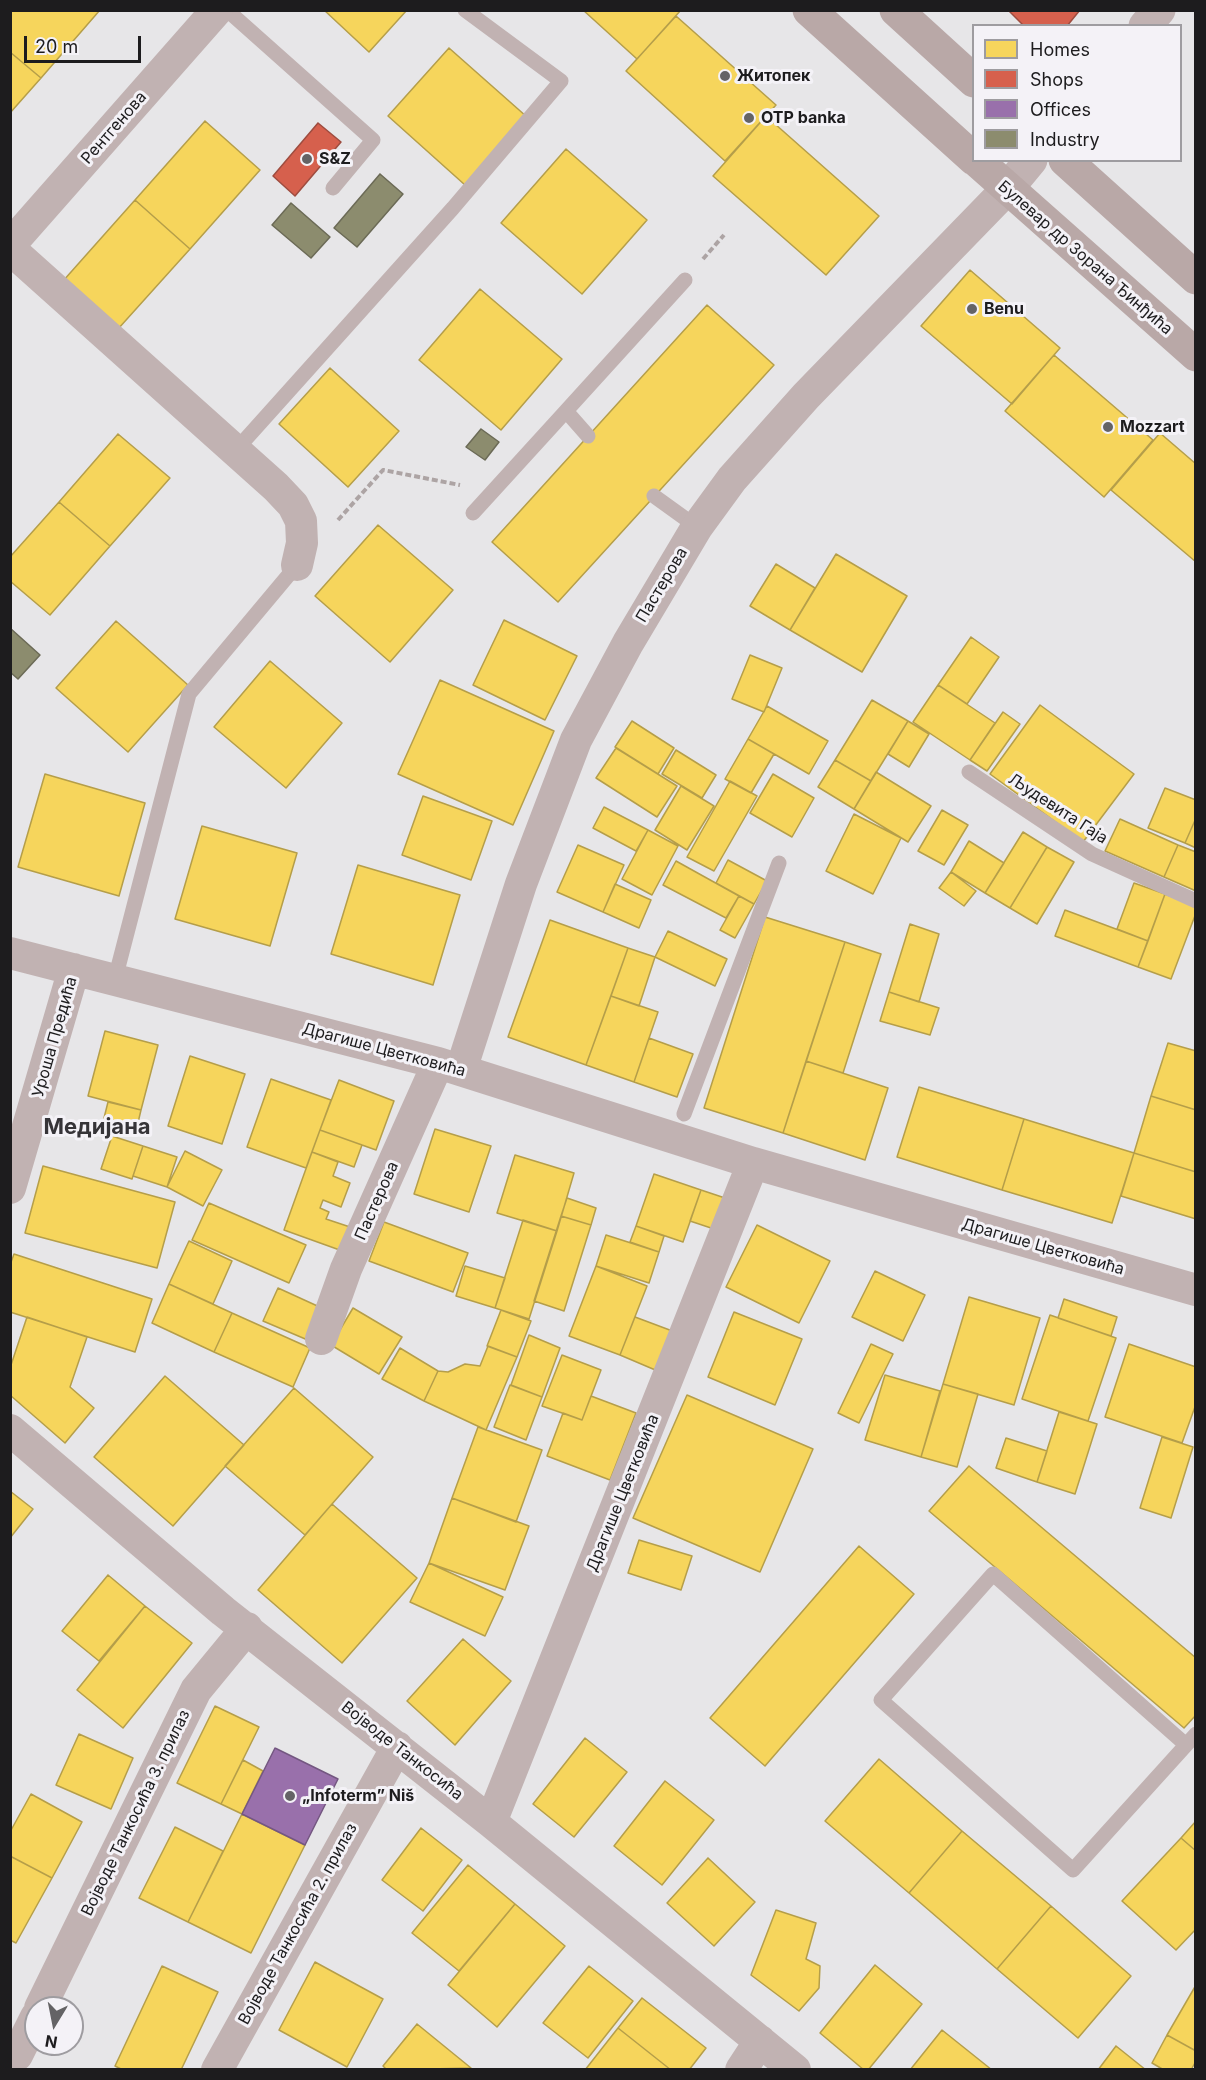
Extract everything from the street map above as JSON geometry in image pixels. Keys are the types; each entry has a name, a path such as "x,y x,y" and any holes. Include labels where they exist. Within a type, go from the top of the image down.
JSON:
{"main road":[{"name":"Булевар др Зорана Ђинђића","path":"809,10 972,157"},
{"path":"896,10 972,79"},
{"name":"Булевар др Зорана Ђинђића","path":"977,162 1196,355"},
{"path":"1067,162 1196,278"}],"street":[{"name":"Рентгенова","path":"10,247 217,10"},
{"path":"1147,24 1159,10"},
{"path":"1007,189 1029,162"},
{"name":"Пастерова","path":"321,1340 346,1269 449,1066 576,740 628,643 697,527 732,479 806,396 1007,189"},
{"path":"10,247 293,506 301,521 302,543 297,566"},
{"name":"Драгише Цветковића","path":"10,953 449,1066 753,1163 1196,1290"},
{"name":"Уроша Предића","path":"12,1178 74,969"},
{"name":"Драгише Цветковића","path":"491,1822 744,1191 753,1163"},
{"name":"Војводе Танкосића","path":"10,1430 223,1611 491,1822 795,2070"},
{"name":"Војводе Танкосића 3. прилаз","path":"46,1996 196,1690 247,1628"},
{"name":"Војводе Танкосића 2. прилаз","path":"217,2070 397,1747"},
{"path":"17,2055 24,2041"},
{"path":"741,2070 760,2041"}],"lane":[{"path":"227,10 373,140 333,188"},
{"path":"235,451 453,208 561,81 465,10"},
{"path":"473,513 685,280"},
{"path":"566,411 588,436"},
{"path":"654,496 697,527"},
{"path":"115,979 189,694 297,566"},
{"name":"Људевита Гаја","path":"969,772 1092,855 1196,901"},
{"path":"684,1114 779,863"},
{"path":"993,1574 1190,1739 1073,1870 881,1700 993,1574"}],"path":[{"path":"336,522 383,470 493,491"}],"building: Homes":[{"path":"10,10 100,10 41,78 10,52"},
{"path":"324,10 407,10 369,52"},
{"path":"583,10 681,10 637,59"},
{"path":"676,16 776,105 725,161 626,71"},
{"path":"449,48 527,117 465,185 388,116"},
{"path":"10,52 41,78 10,113"},
{"path":"766,116 879,216 826,275 713,176"},
{"path":"205,121 260,170 190,249 135,200"},
{"path":"566,149 647,220 582,294 501,223"},
{"path":"135,200 190,249 118,329 63,281"},
{"path":"970,270 1060,348 1012,404 921,326"},
{"path":"480,289 562,359 501,430 419,360"},
{"path":"707,305 774,365 558,602 492,542"},
{"path":"1054,355 1153,440 1104,497 1005,411"},
{"path":"330,368 399,431 348,487 279,424"},
{"path":"1160,433 1196,464 1196,562 1111,490"},
{"path":"118,434 170,478 110,546 59,502"},
{"path":"59,502 110,546 50,615 10,581 10,557"},
{"path":"378,525 453,590 390,662 315,596"},
{"path":"836,554 907,596 862,672 790,630"},
{"path":"776,564 815,588 790,630 750,606"},
{"path":"504,620 577,656 545,720 473,685"},
{"path":"116,621 188,685 128,752 56,688"},
{"path":"971,637 999,657 967,704 938,685"},
{"path":"750,655 782,668 764,712 732,699"},
{"path":"270,661 342,723 286,788 214,727"},
{"path":"440,680 554,731 513,825 398,774"},
{"path":"938,685 995,723 970,760 913,722"},
{"path":"872,700 908,721 871,781 835,760"},
{"path":"1040,705 1134,774 1083,842 990,774"},
{"path":"767,706 828,741 809,774 748,739"},
{"path":"1003,712 1020,724 987,771 970,760"},
{"path":"632,721 674,748 658,774 615,747"},
{"path":"908,721 929,734 909,767 888,754"},
{"path":"748,739 774,754 751,793 725,779"},
{"path":"616,748 677,786 657,817 596,778"},
{"path":"676,750 716,775 702,798 662,774"},
{"path":"835,760 871,781 854,809 818,787"},
{"path":"876,772 931,806 908,842 854,809"},
{"path":"45,774 145,803 119,896 18,867"},
{"path":"773,774 814,798 792,837 750,813"},
{"path":"730,781 757,796 714,871 687,857"},
{"path":"681,786 714,806 687,850 655,830"},
{"path":"1165,788 1196,800 1196,818 1185,843 1148,828"},
{"path":"423,796 492,821 471,880 402,855"},
{"path":"604,807 648,830 636,851 593,828"},
{"path":"942,810 968,825 944,865 918,851"},
{"path":"854,814 901,838 873,894 826,871"},
{"path":"1196,818 1196,848 1185,843"},
{"path":"1120,819 1178,845 1164,877 1105,851"},
{"path":"202,826 297,853 270,946 175,919"},
{"path":"648,830 678,846 652,895 622,879"},
{"path":"1023,832 1047,847 1010,908 985,893"},
{"path":"969,841 1004,863 985,893 951,872"},
{"path":"578,845 624,865 603,912 557,892"},
{"path":"1178,845 1196,852 1196,891 1164,877"},
{"path":"1047,847 1074,862 1037,924 1010,908"},
{"path":"728,860 767,881 754,904 716,883"},
{"path":"676,861 739,896 726,918 663,885"},
{"path":"358,865 460,895 433,985 331,954"},
{"path":"951,872 976,891 964,906 939,888"},
{"path":"1134,883 1165,894 1148,941 1117,929"},
{"path":"615,884 651,900 639,928 603,912"},
{"path":"1165,894 1196,906 1196,913 1171,979 1138,967"},
{"path":"739,896 754,904 735,938 720,930"},
{"path":"1065,910 1148,941 1138,967 1055,936"},
{"path":"765,917 845,942 783,1133 704,1108"},
{"path":"550,920 628,948 586,1065 508,1037"},
{"path":"910,924 939,934 919,1002 889,992"},
{"path":"668,931 727,959 715,986 655,957"},
{"path":"845,942 881,954 843,1073 806,1061"},
{"path":"628,948 655,957 639,1006 611,996"},
{"path":"889,992 939,1008 930,1035 880,1021"},
{"path":"611,996 658,1012 634,1082 586,1065"},
{"path":"105,1031 158,1045 141,1110 88,1096"},
{"path":"649,1038 693,1054 677,1097 634,1082"},
{"path":"1168,1043 1196,1051 1196,1110 1151,1096"},
{"path":"190,1056 245,1074 222,1144 168,1126"},
{"path":"806,1061 888,1088 865,1160 783,1133"},
{"path":"271,1079 331,1100 306,1168 247,1147"},
{"path":"339,1080 394,1101 376,1150 320,1130"},
{"path":"919,1087 1024,1119 1002,1190 897,1157"},
{"path":"1151,1096 1196,1110 1196,1172 1134,1153"},
{"path":"108,1102 141,1110 137,1127 104,1118"},
{"path":"1024,1119 1134,1153 1112,1223 1002,1190"},
{"path":"435,1129 491,1146 469,1212 414,1194"},
{"path":"320,1130 362,1145 354,1167 312,1152"},
{"path":"112,1136 143,1146 132,1179 101,1169"},
{"path":"143,1146 177,1157 167,1187 133,1176"},
{"path":"185,1151 222,1170 203,1206 167,1187"},
{"path":"312,1152 338,1162 333,1176 350,1183 341,1207 323,1200 320,1208 329,1212 326,1219 356,1229 348,1253 284,1230"},
{"path":"1134,1153 1196,1172 1196,1219 1121,1196"},
{"path":"515,1155 574,1173 557,1231 497,1213"},
{"path":"43,1166 175,1202 157,1268 25,1233"},
{"path":"654,1174 701,1190 683,1242 636,1226"},
{"path":"701,1190 725,1198 714,1229 690,1221"},
{"path":"567,1198 596,1208 591,1225 561,1216"},
{"path":"209,1203 306,1245 289,1283 192,1240"},
{"path":"561,1216 591,1225 564,1311 534,1301"},
{"path":"523,1220 557,1231 529,1319 495,1308"},
{"path":"384,1222 468,1253 453,1292 369,1261"},
{"path":"757,1225 830,1261 799,1323 726,1287"},
{"path":"636,1226 664,1236 659,1252 630,1242"},
{"path":"606,1235 659,1252 649,1283 596,1266"},
{"path":"189,1241 232,1261 213,1304 169,1284"},
{"path":"14,1254 152,1299 135,1352 10,1312 10,1265"},
{"path":"465,1266 505,1278 495,1308 456,1296"},
{"path":"596,1266 647,1286 620,1355 569,1336"},
{"path":"875,1271 925,1295 903,1341 852,1317"},
{"path":"169,1284 232,1313 214,1352 152,1323"},
{"path":"278,1288 324,1309 310,1341 263,1321"},
{"path":"969,1297 1040,1318 1014,1405 943,1384"},
{"path":"1064,1299 1117,1317 1111,1336 1058,1318"},
{"path":"353,1308 402,1337 379,1374 331,1345"},
{"path":"501,1310 531,1321 517,1357 487,1346"},
{"path":"734,1312 802,1339 775,1405 708,1377"},
{"path":"232,1313 310,1348 293,1387 214,1352"},
{"path":"1050,1315 1116,1338 1088,1421 1022,1399"},
{"path":"27,1317 87,1337 70,1387 94,1408 65,1443 10,1395 10,1368"},
{"path":"635,1317 675,1332 660,1372 620,1355"},
{"path":"529,1335 560,1348 542,1397 511,1385"},
{"path":"871,1344 893,1354 859,1423 838,1413"},
{"path":"1129,1344 1196,1367 1196,1404 1182,1443 1105,1417"},
{"path":"488,1346 517,1357 486,1430 424,1401 438,1371 448,1372 465,1364 480,1366"},
{"path":"400,1348 438,1371 424,1401 382,1379"},
{"path":"562,1355 601,1370 582,1420 542,1406"},
{"path":"885,1375 940,1391 921,1457 865,1440"},
{"path":"165,1376 244,1445 173,1526 94,1457"},
{"path":"943,1384 978,1394 957,1467 921,1457"},
{"path":"510,1385 542,1397 526,1440 494,1427"},
{"path":"294,1388 373,1457 305,1535 225,1466"},
{"path":"687,1395 813,1449 760,1572 633,1518"},
{"path":"591,1396 636,1413 610,1480 547,1456 563,1413 582,1420"},
{"path":"1059,1412 1097,1424 1075,1494 1037,1482"},
{"path":"478,1427 542,1450 516,1522 452,1498"},
{"path":"1162,1437 1193,1447 1171,1518 1140,1508"},
{"path":"1006,1438 1047,1451 1037,1482 996,1468"},
{"path":"969,1466 1196,1658 1196,1715 1184,1728 929,1511"},
{"path":"10,1491 33,1509 10,1538"},
{"path":"452,1498 529,1526 505,1590 429,1563"},
{"path":"332,1504 417,1578 342,1663 258,1590"},
{"path":"639,1540 692,1556 681,1590 628,1573"},
{"path":"859,1546 914,1594 765,1766 710,1718"},
{"path":"429,1563 503,1597 485,1636 410,1602"},
{"path":"108,1575 145,1606 99,1661 62,1631"},
{"path":"145,1606 192,1643 123,1728 77,1690"},
{"path":"463,1639 511,1681 455,1745 407,1701"},
{"path":"215,1706 259,1727 221,1804 177,1783"},
{"path":"79,1734 133,1758 111,1809 56,1785"},
{"path":"585,1738 627,1772 574,1837 533,1804"},
{"path":"879,1759 962,1831 909,1893 825,1821"},
{"path":"243,1760 263,1771 242,1814 221,1804"},
{"path":"665,1781 714,1820 662,1885 614,1846"},
{"path":"31,1794 82,1822 52,1878 10,1856 10,1832"},
{"path":"242,1814 305,1845 251,1953 188,1922"},
{"path":"1196,1821 1196,1851 1181,1838"},
{"path":"175,1827 223,1851 188,1922 139,1898"},
{"path":"421,1828 462,1860 423,1911 382,1880"},
{"path":"962,1831 1051,1906 997,1969 909,1893"},
{"path":"1181,1838 1196,1851 1196,1929 1176,1950 1122,1901"},
{"path":"10,1856 52,1878 16,1943 10,1940"},
{"path":"708,1858 755,1902 714,1946 667,1903"},
{"path":"468,1865 515,1904 459,1971 412,1933"},
{"path":"515,1904 565,1946 497,2027 448,1985"},
{"path":"1051,1906 1131,1976 1078,2038 997,1969"},
{"path":"776,1910 816,1923 806,1959 820,1966 819,1988 799,2011 751,1975"},
{"path":"315,1962 383,1999 347,2067 279,2030"},
{"path":"875,1965 922,2004 868,2070 864,2070 820,2033"},
{"path":"162,1966 218,1992 181,2070 123,2070 115,2066"},
{"path":"589,1966 633,2001 588,2058 543,2023"},
{"path":"1196,1985 1196,2051 1167,2035"},
{"path":"642,1998 706,2048 689,2070 671,2070 618,2028"},
{"path":"417,2024 471,2068 387,2070 383,2066"},
{"path":"618,2028 671,2070 585,2070"},
{"path":"942,2030 992,2070 910,2070"},
{"path":"1167,2035 1196,2051 1196,2061 1191,2070 1164,2070 1152,2063"},
{"path":"1116,2046 1146,2070 1098,2070"}],"building: Shops":[{"path":"1008,10 1080,10 1069,24 1022,24"},
{"name":"S&Z","path":"318,123 341,142 295,196 273,176"}],"building: Offices":[{"name":"„Infoterm” Niš","path":"275,1748 338,1779 305,1845 242,1814"}],"building: Industry":[{"path":"380,174 403,194 357,247 334,228"},
{"path":"291,203 330,237 311,258 272,225"},
{"path":"481,429 499,442 485,460 466,447"},
{"path":"10,628 40,655 18,679 10,672"}],"place":[{"name":"Житопек","path":"725,76"},
{"name":"OTP banka","path":"749,118"},
{"name":"S&Z","path":"307,159"},
{"name":"Benu","path":"972,309"},
{"name":"Mozzart","path":"1108,427"},
{"name":"„Infoterm” Niš","path":"290,1796"}],"district":[{"name":"Медијана","path":"97,1127"}]}
